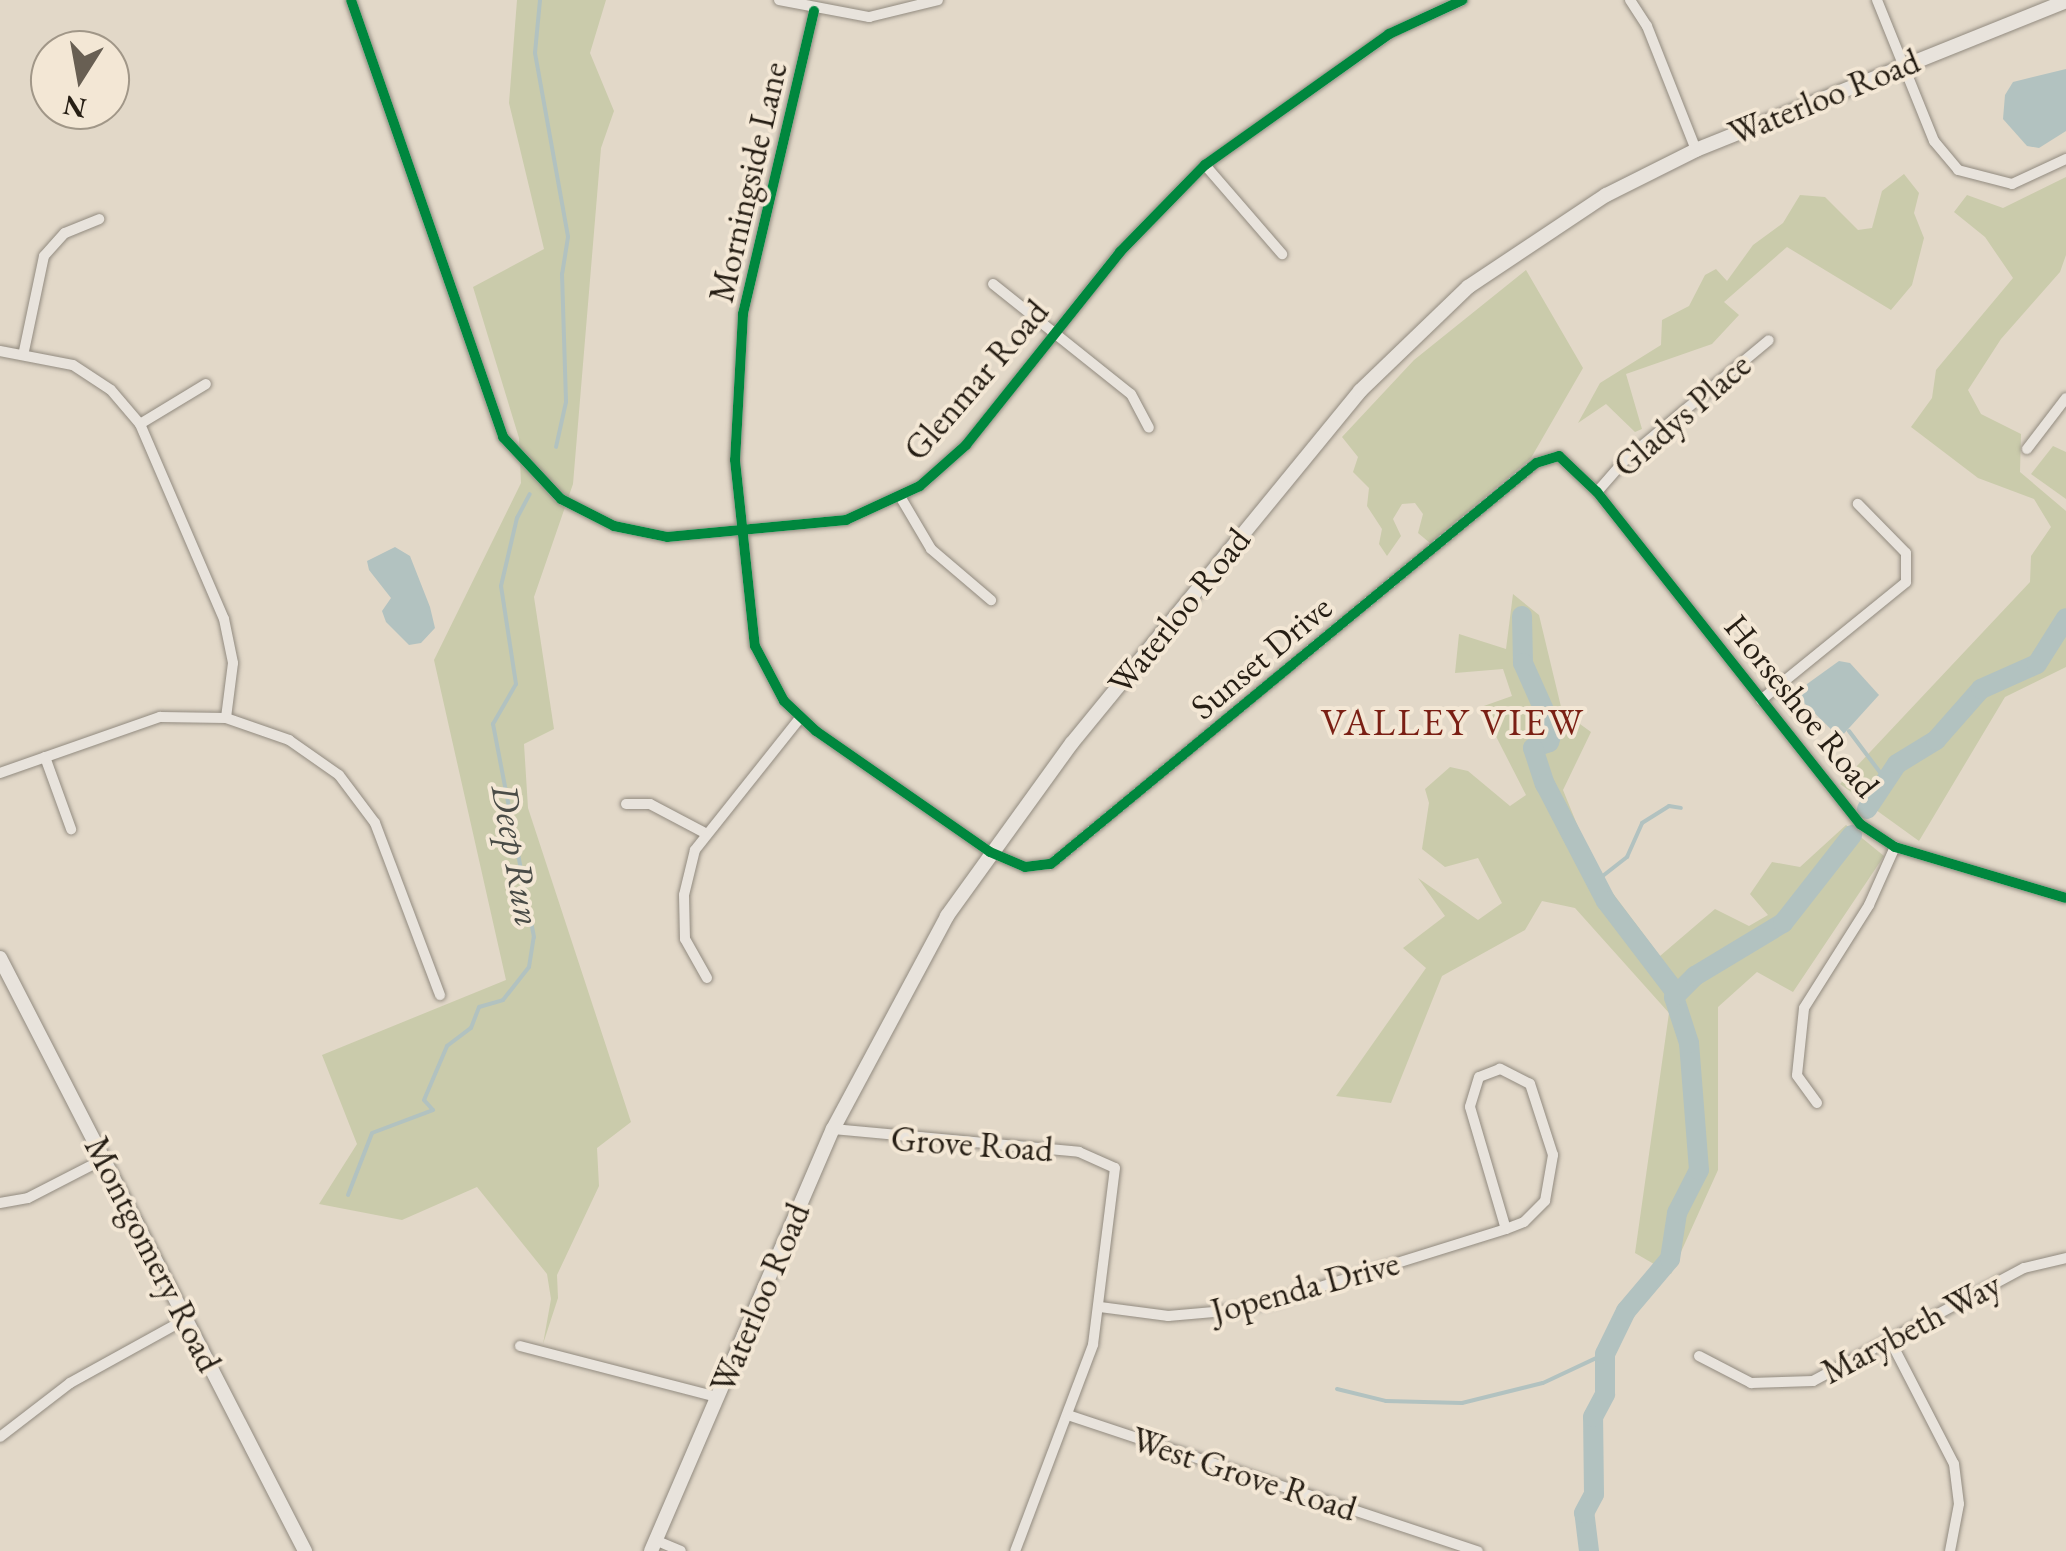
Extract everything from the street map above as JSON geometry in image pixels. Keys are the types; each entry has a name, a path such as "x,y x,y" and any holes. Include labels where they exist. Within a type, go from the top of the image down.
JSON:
{"main road":[{"name":"Waterloo Road","path":"653,1546 832,1129 890,1014 990,852 1316,441 1395,353 1468,287 1562,220 1696,150 2058,2"},
{"name":"Montgomery Road","path":"0,958 306,1551"}],"street":[{"name":"Glenmar Road","path":"351,0 489,406 522,464 561,499 614,526 667,537 741,534 846,520 901,498 950,463 1120,252 1205,164 1389,34 1463,0"},
{"path":"779,0 814,12 869,17 938,0"},
{"path":"1630,0 1647,26 1696,150"},
{"path":"1877,0 1934,141 1958,170 2012,184 2066,159"},
{"name":"Morningside Lane","path":"814,12 744,314 735,413 741,534 755,646 772,684 800,718 990,852"},
{"path":"1205,164 1282,254"},
{"path":"24,351 44,256 65,232 99,220"},
{"path":"994,284 1141,403 1148,428"},
{"name":"Gladys Place","path":"1597,492 1625,460 1770,340"},
{"path":"0,351 24,351 92,376 140,424 224,620 233,663 226,718"},
{"path":"140,424 206,384"},
{"path":"2028,449 2066,398"},
{"name":"Sunset Drive","path":"990,852 1025,867 1051,864 1536,463 1558,456"},
{"name":"Horseshoe Road","path":"1558,456 1597,492 1860,824 1895,847 2066,898"},
{"path":"901,498 931,550 992,600"},
{"path":"1760,700 1906,582 1906,553 1858,504"},
{"path":"0,773 160,717 226,718 308,751 364,805 394,866 440,995"},
{"path":"706,978 689,956 683,917 688,872 704,832 800,718"},
{"path":"45,757 70,829"},
{"path":"626,804 650,804 704,832"},
{"path":"1817,1103 1797,1075 1804,1008 1869,905 1895,847"},
{"name":"Jopenda Drive","path":"1100,1307 1168,1316 1237,1310 1506,1229 1546,1201 1553,1155 1530,1084 1500,1069 1479,1078 1470,1107 1506,1229"},
{"name":"Grove Road","path":"832,1129 1079,1152 1110,1160 1116,1180 1100,1307"},
{"path":"0,1203 28,1198 104,1158"},
{"name":"Marybeth Way","path":"1699,1356 1751,1383 1793,1385 1833,1374 2024,1268 2066,1258"},
{"path":"1015,1551 1068,1416 1100,1307"},
{"path":"0,1437 70,1383 186,1319"},
{"path":"1892,1342 1954,1464 1960,1504 1950,1551"},
{"path":"520,1346 716,1397"},
{"name":"West Grove Road","path":"1068,1416 1478,1551"},
{"path":"653,1546 681,1551"}],"green space":[{"path":"517,0 606,0 590,53 614,111 601,148 573,484 534,597 554,729 524,744 528,808 631,1122 597,1148 599,1186 557,1275 558,1298 543,1344 551,1299 547,1274 477,1187 402,1220 319,1204 357,1144 322,1055 506,980 434,660 521,483 519,438 473,287 544,249 509,103"},
{"path":"1904,174 1919,193 1914,213 1924,238 1912,285 1891,310 1787,247 1724,302 1739,315 1712,344 1626,374 1642,429 1635,432 1606,404 1578,423 1600,383 1661,345 1662,320 1689,306 1705,275 1716,269 1727,281 1753,245 1783,223 1800,195 1825,197 1858,230 1872,228 1882,191"},
{"path":"2066,177 2066,255 2060,272 2001,339 1968,390 1981,414 2021,434 2020,472 2066,511 2066,667 2005,697 1919,841 1840,784 2030,582 2031,556 2051,527 2034,499 1978,478 1911,427 1932,398 1936,370 2013,278 1985,237 1954,212 1967,195 2003,208"},
{"path":"1526,270 1583,368 1531,458 1430,543 1418,533 1423,514 1415,503 1402,504 1393,519 1401,536 1387,556 1379,544 1382,529 1367,506 1369,488 1353,472 1358,457 1342,437 1414,360"},
{"path":"2053,446 2066,452 2066,499 2031,474"},
{"path":"1513,594 1539,615 1562,711 1591,732 1563,790 1596,871 1660,956 1715,909 1749,926 1768,915 1750,894 1772,862 1800,867 1846,825 1884,856 1793,992 1757,972 1718,1007 1718,1170 1671,1274 1635,1253 1669,1013 1575,908 1542,901 1525,930 1442,976 1391,1103 1336,1096 1426,968 1403,948 1445,916 1418,878 1478,920 1502,903 1478,858 1445,867 1422,849 1429,803 1425,789 1450,767 1468,771 1510,806 1526,795 1481,707 1512,696 1503,669 1455,673 1459,634 1506,649"}],"shaded area":[{"path":"2066,69 2066,131 2039,148 2027,146 2003,119 2005,95 2013,82"},
{"path":"395,547 410,556 430,607 435,628 421,643 409,645 386,622 382,611 391,598 369,570 367,561"},
{"path":"1839,661 1850,663 1879,695 1840,738 1800,699 1807,684"}],"waterway":[{"name":"Deep Run","path":"540,0 535,53 568,237 562,274 566,402 556,447"},
{"name":"Deep Run","path":"348,1195 372,1133 433,1110 424,1100 447,1046 471,1028 479,1007 503,1000 529,967 534,937 493,724 516,684 501,586 517,518 530,494"},
{"path":"1522,616 1523,663 1553,730 1549,742 1533,748 1545,784 1606,901 1676,993"},
{"path":"1867,809 1897,764 1936,740 1981,689 2037,664 2066,618"},
{"path":"1849,731 1885,779"},
{"path":"1595,882 1627,857 1642,823 1669,806 1681,808"},
{"path":"1589,1551 1584,1513 1594,1494 1593,1417 1605,1394 1605,1354 1626,1311 1670,1259 1677,1213 1699,1170 1689,1043 1674,997 1695,976 1783,923 1852,835"},
{"path":"1337,1389 1386,1401 1462,1403 1543,1383 1605,1354"}],"cycle path":[{"path":"351,0 503,437 561,499 614,526 667,537 846,520 920,486 966,445 1120,252 1205,165 1389,34 1463,0"},
{"path":"814,11 743,314 735,460 755,646 784,701 816,731 990,852 1025,867 1051,864 1536,463 1559,456 1597,492 1860,824 1895,847 2066,898"}],"district":[{"name":"VALLEY VIEW","path":"1453,722"}]}
